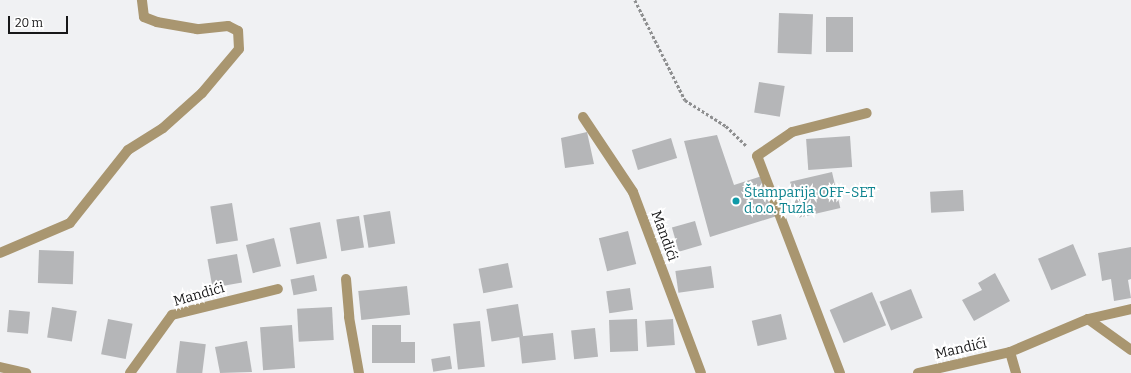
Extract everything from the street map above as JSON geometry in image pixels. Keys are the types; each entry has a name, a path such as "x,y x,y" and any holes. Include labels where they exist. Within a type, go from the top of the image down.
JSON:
{"street":[{"path":"0,253 70,223 128,150 163,128 202,94 239,49 238,31 228,26 198,29 157,22 144,17 142,0"},
{"path":"840,373 757,156 792,132 867,113"},
{"name":"Mandići","path":"583,117 632,192 701,373"},
{"path":"346,279 349,317 359,373"},
{"name":"Mandići","path":"130,373 172,315 278,288"},
{"name":"Mandići","path":"918,373 1010,352 1088,318 1131,309"},
{"path":"1088,318 1131,350"},
{"path":"1010,352 1016,373"},
{"path":"0,367 26,373"}],"path":[{"path":"635,0 685,100 726,126 757,156"}],"building":[{"path":"779,13 813,14 812,54 778,53"},
{"path":"826,17 853,17 853,52 826,52"},
{"path":"759,82 785,86 780,117 754,113"},
{"path":"587,132 594,164 565,168 561,138"},
{"name":"Štamparija OFF-SET d.o.o. Tuzla","path":"717,135 734,185 762,176 777,216 710,237 684,141"},
{"path":"850,136 852,167 808,170 806,139"},
{"path":"671,138 677,158 638,170 632,150"},
{"path":"832,172 840,208 798,218 790,182"},
{"path":"963,190 964,211 931,213 930,192"},
{"path":"232,203 238,241 216,244 210,206"},
{"path":"390,211 395,244 368,248 363,215"},
{"path":"359,216 364,248 341,251 336,220"},
{"path":"695,221 702,245 679,252 672,228"},
{"path":"320,222 327,258 297,264 290,228"},
{"path":"628,231 636,264 607,271 599,238"},
{"path":"274,238 281,266 253,273 246,245"},
{"path":"1073,244 1086,275 1051,290 1038,259"},
{"path":"1131,247 1131,279 1128,280 1131,298 1114,301 1111,279 1102,281 1098,253"},
{"path":"39,250 74,251 73,284 38,283"},
{"path":"237,254 242,283 212,288 207,259"},
{"path":"508,263 513,288 483,293 479,269"},
{"path":"711,266 714,288 678,293 675,271"},
{"path":"995,273 1010,301 974,321 962,300 982,290 978,283"},
{"path":"314,275 317,291 293,295 290,280"},
{"path":"407,286 410,315 361,320 358,291"},
{"path":"630,288 633,310 609,313 606,291"},
{"path":"911,289 923,318 891,330 879,302"},
{"path":"872,292 886,325 844,343 830,310"},
{"path":"518,304 523,337 492,342 486,309"},
{"path":"52,307 77,311 72,342 47,338"},
{"path":"332,307 334,340 299,342 297,309"},
{"path":"9,310 30,312 28,334 7,332"},
{"path":"781,314 787,339 758,346 752,321"},
{"path":"108,319 133,324 126,359 101,354"},
{"path":"637,319 638,351 610,352 609,320"},
{"path":"673,319 675,345 647,347 645,321"},
{"path":"480,321 485,367 458,370 453,324"},
{"path":"292,325 295,368 263,370 260,327"},
{"path":"372,325 401,325 401,342 415,342 415,363 372,363"},
{"path":"595,328 598,357 574,359 571,331"},
{"path":"553,333 556,360 522,363 519,337"},
{"path":"180,341 206,344 202,373 176,373"},
{"path":"247,341 252,372 220,373 215,347"},
{"path":"450,356 452,369 433,372 431,359"}],"place":[{"name":"Štamparija OFF-SET d.o.o. Tuzla","path":"736,201"}]}
